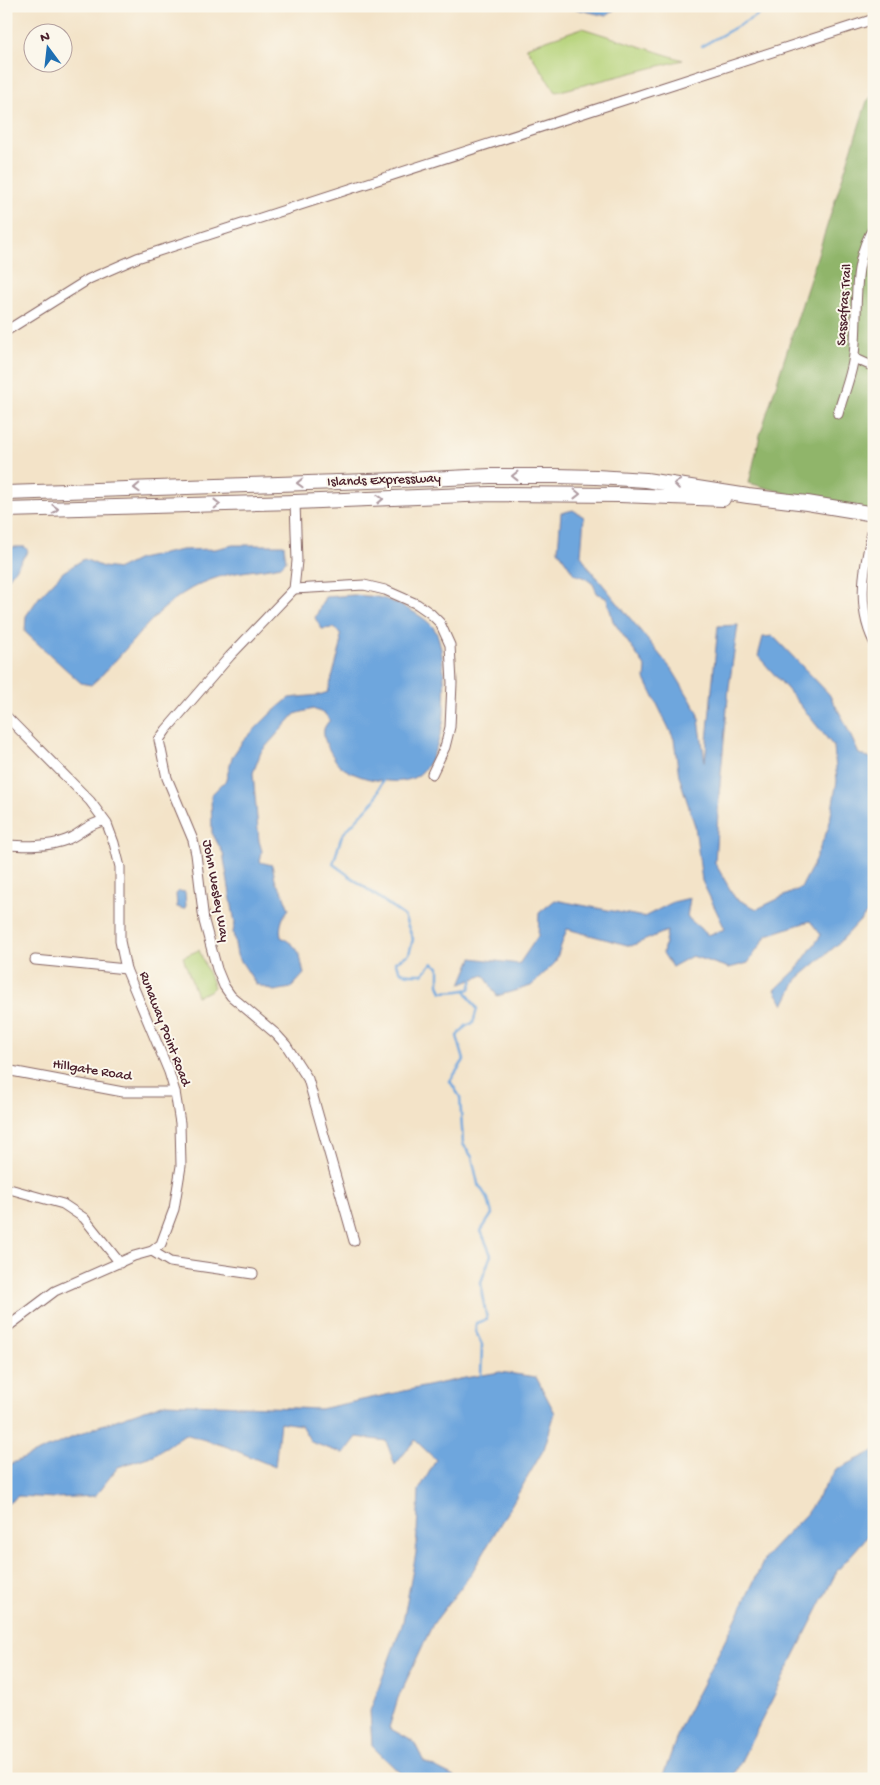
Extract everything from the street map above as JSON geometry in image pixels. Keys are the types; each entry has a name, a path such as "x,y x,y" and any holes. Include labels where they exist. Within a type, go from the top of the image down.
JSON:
{"main road":[{"name":"Islands Expressway","path":"6,493 490,476 556,476 646,480 874,514"},
{"name":"Islands Expressway","path":"6,510 295,502 490,494 620,495 722,499 760,497"}],"street":[{"path":"6,331 89,279 137,258 874,19"},
{"name":"Sassafras Trail","path":"838,414 854,358 858,271 869,236 874,227"},
{"name":"Sassafras Trail","path":"854,358 874,366"},
{"path":"295,502 297,561 294,589 364,585 385,590 417,604 440,623 450,645 452,683 450,727 446,747 432,774"},
{"path":"874,524 866,559 863,588 865,613 869,632 874,642"},
{"name":"John Wesley Way","path":"294,589 230,656 159,740 167,778 196,854 204,921 224,986 231,996 276,1034 286,1045 308,1079 354,1241"},
{"name":"Runaway Point Road","path":"6,716 90,801 107,824 114,843 120,867 119,934 126,969 169,1072 175,1092 180,1138 181,1166 174,1209 161,1244 152,1251"},
{"path":"6,845 52,844 67,840 95,822 104,821"},
{"path":"35,960 126,969"},
{"name":"Hillgate Road","path":"6,1070 123,1092 175,1092"},
{"path":"6,1188 63,1204 71,1209 84,1218 120,1263"},
{"path":"6,1328 56,1291 134,1256 152,1251 170,1262 253,1274"}],"green space":[{"path":"582,28 683,60 556,92 526,47"},
{"path":"874,94 874,513 821,503 749,483 760,435 867,101"},
{"path":"199,950 214,987 210,991 197,996 183,957"}],"water":[{"path":"564,6 615,6 614,10 606,16"},
{"path":"573,510 584,517 581,555 586,564 673,671 698,712 705,762 718,626 738,625 729,687 715,863 735,898 757,909 801,888 829,826 837,781 834,747 758,656 763,637 773,636 829,694 859,754 874,759 874,906 838,944 797,979 784,1005 775,990 796,970 821,935 810,921 767,935 748,963 729,968 692,956 672,967 663,953 667,931 631,946 567,929 555,963 531,986 497,996 484,975 461,984 472,958 519,964 538,936 539,913 555,900 644,917 673,902 690,898 687,917 708,935 725,929 702,881 695,826 679,776 674,739 645,679 646,668 613,621 607,599 597,593 593,584 585,578 574,574 558,550 561,513"},
{"path":"233,545 284,545 286,561 281,566 219,577 191,589 160,612 91,685 81,683 25,632 26,616 40,596 63,572 84,559 103,567 119,569 139,559 182,550 215,549"},
{"path":"6,547 25,547 28,551 6,582"},
{"path":"354,595 377,597 391,601 425,619 435,630 443,661 443,723 440,737 427,766 412,779 402,781 366,778 354,774 339,765 324,738 324,729 330,720 325,714 313,709 295,714 261,752 253,773 259,841 262,851 260,862 272,865 276,883 282,891 289,909 280,929 281,937 296,948 304,974 291,988 274,991 256,984 237,955 233,932 235,923 223,853 212,833 211,795 226,780 232,757 243,741 269,715 289,698 319,695 328,692 341,645 340,633 334,628 322,629 315,618 325,597"},
{"path":"179,891 185,892 186,906 184,909 177,907 176,894"},
{"path":"500,1372 536,1377 555,1413 544,1449 471,1574 433,1624 398,1698 389,1728 414,1742 424,1762 458,1779 406,1779 372,1746 370,1711 403,1622 416,1553 419,1490 436,1460 415,1440 395,1465 386,1441 357,1437 344,1454 311,1442 301,1425 280,1422 275,1467 225,1446 185,1434 154,1455 118,1467 95,1496 55,1498 18,1496 6,1505 6,1466 99,1426 165,1403 320,1409"},
{"path":"874,1451 874,1529 837,1571 732,1779 662,1779 681,1725 731,1629 766,1556 806,1514 836,1470"}],"waterway":[{"path":"702,46 774,6"},
{"path":"383,780 375,800 342,835 333,864 404,916 413,939 409,954 395,962 401,972 423,974 432,963 439,967 439,984 442,992 470,989 473,979"},
{"path":"465,990 477,1009 473,1023 466,1026 457,1036 464,1060 450,1081 460,1097 463,1144 472,1157 478,1184 488,1199 492,1214 481,1231 491,1255 481,1282 487,1319 476,1323 476,1332 482,1345 481,1375"}]}
